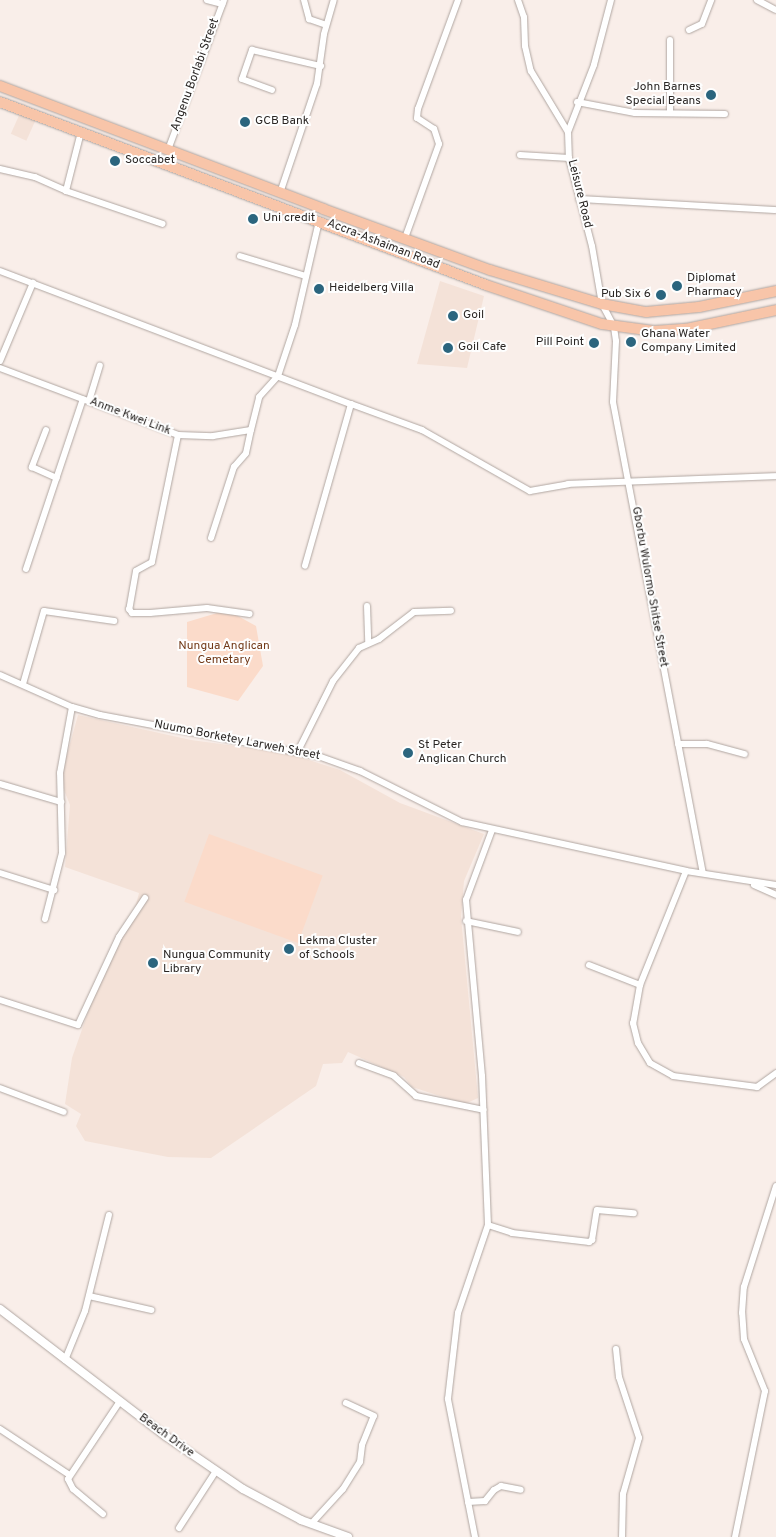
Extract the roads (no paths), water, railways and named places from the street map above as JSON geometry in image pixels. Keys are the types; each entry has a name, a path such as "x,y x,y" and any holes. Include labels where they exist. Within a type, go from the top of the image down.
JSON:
{"main road":[{"name":"Accra-Ashaiman Road","path":"0,86 490,270 602,304 646,312 699,307 776,291"},
{"name":"Accra-Ashaiman Road","path":"0,102 486,285 614,327 654,330 686,329 776,310"}],"street":[{"path":"207,0 223,2"},
{"path":"304,0 309,19 326,25"},
{"path":"280,192 321,66 326,25 334,0"},
{"path":"405,238 439,144 438,134 417,118 418,109 458,0"},
{"path":"518,0 524,17 525,46 531,71 568,132"},
{"name":"Leisure Road","path":"602,304 569,158 568,132 577,102 594,64 611,0"},
{"path":"689,30 702,24 711,0"},
{"path":"757,0 776,10"},
{"name":"Angenu Borlabi Street","path":"168,150 223,2"},
{"path":"670,40 670,111"},
{"path":"272,90 242,79 252,50 321,66"},
{"path":"577,102 635,113 670,111 725,114"},
{"path":"66,190 81,132"},
{"path":"520,155 569,158"},
{"path":"0,169 44,180 66,190 163,224"},
{"path":"579,199 776,210"},
{"path":"211,538 234,467 246,453 259,397 278,376 295,325 319,221"},
{"path":"240,256 306,276"},
{"path":"0,271 454,445 523,490 568,484 776,476"},
{"path":"0,361 33,283"},
{"name":"Gborbu Wulormo Shitse Street","path":"602,304 614,327 616,341 613,402 703,872"},
{"path":"26,569 57,478 100,366"},
{"name":"Anme Kwei Link","path":"0,368 178,435 213,436 252,430"},
{"path":"305,566 351,404"},
{"path":"46,430 32,468 57,478"},
{"path":"178,435 152,562 136,571 129,609 132,613 150,614 207,608 250,614"},
{"path":"367,606 368,642"},
{"path":"23,684 44,611 114,621"},
{"path":"298,751 333,681 368,642 378,639 414,612 452,611"},
{"name":"Nuumo Borketey Larweh Street","path":"0,675 72,707 100,715 298,751 360,771 451,818 492,830 686,871 703,872 746,881"},
{"path":"45,919 62,853 60,773 72,707"},
{"path":"678,744 707,744 745,754"},
{"path":"0,784 61,802"},
{"path":"475,1537 448,1399 458,1313 488,1225 484,1110 466,921 468,890 492,830"},
{"path":"686,871 640,985 634,1033 644,1056 657,1069 673,1076 757,1087 776,1073"},
{"path":"0,872 54,890"},
{"path":"746,881 776,886"},
{"path":"746,881 776,895"},
{"path":"0,1000 78,1025 119,936 145,898"},
{"path":"466,921 518,932"},
{"path":"589,965 640,985"},
{"path":"359,1063 394,1076 416,1096 484,1110"},
{"path":"0,1088 64,1112"},
{"path":"735,1537 765,1391 744,1339 742,1312 744,1288 776,1186"},
{"path":"488,1225 512,1233 589,1242 592,1240 597,1210 634,1213"},
{"path":"65,1360 89,1296 109,1215"},
{"path":"89,1296 151,1310"},
{"name":"Beach Drive","path":"0,1309 65,1360 216,1471 311,1524 348,1537"},
{"path":"616,1349 619,1377 638,1438 623,1494 622,1537"},
{"path":"68,1474 120,1401"},
{"path":"311,1524 343,1489 360,1462 362,1445 374,1416 346,1403"},
{"path":"0,1430 68,1474 73,1489 102,1514"},
{"path":"179,1528 216,1471"},
{"path":"468,1502 485,1501 494,1490 501,1486 521,1490"}],"place":[{"name":"John Barnes Special Beans","path":"711,95"},
{"name":"GCB Bank","path":"245,122"},
{"name":"Soccabet","path":"115,161"},
{"name":"Uni credit","path":"253,219"},
{"name":"Diplomat Pharmacy","path":"677,286"},
{"name":"Heidelberg Villa","path":"319,289"},
{"name":"Pub Six 6","path":"661,295"},
{"name":"Goil","path":"453,316"},
{"name":"Ghana Water Company Limited","path":"631,342"},
{"name":"Pill Point","path":"594,343"},
{"name":"Goil Cafe","path":"448,348"},
{"name":"St Peter Anglican Church","path":"408,753"},
{"name":"Lekma Cluster of Schools","path":"289,949"},
{"name":"Nungua Community Library","path":"153,963"}],"park label":[{"name":"Nungua Anglican Cemetary","path":"224,654"}]}
